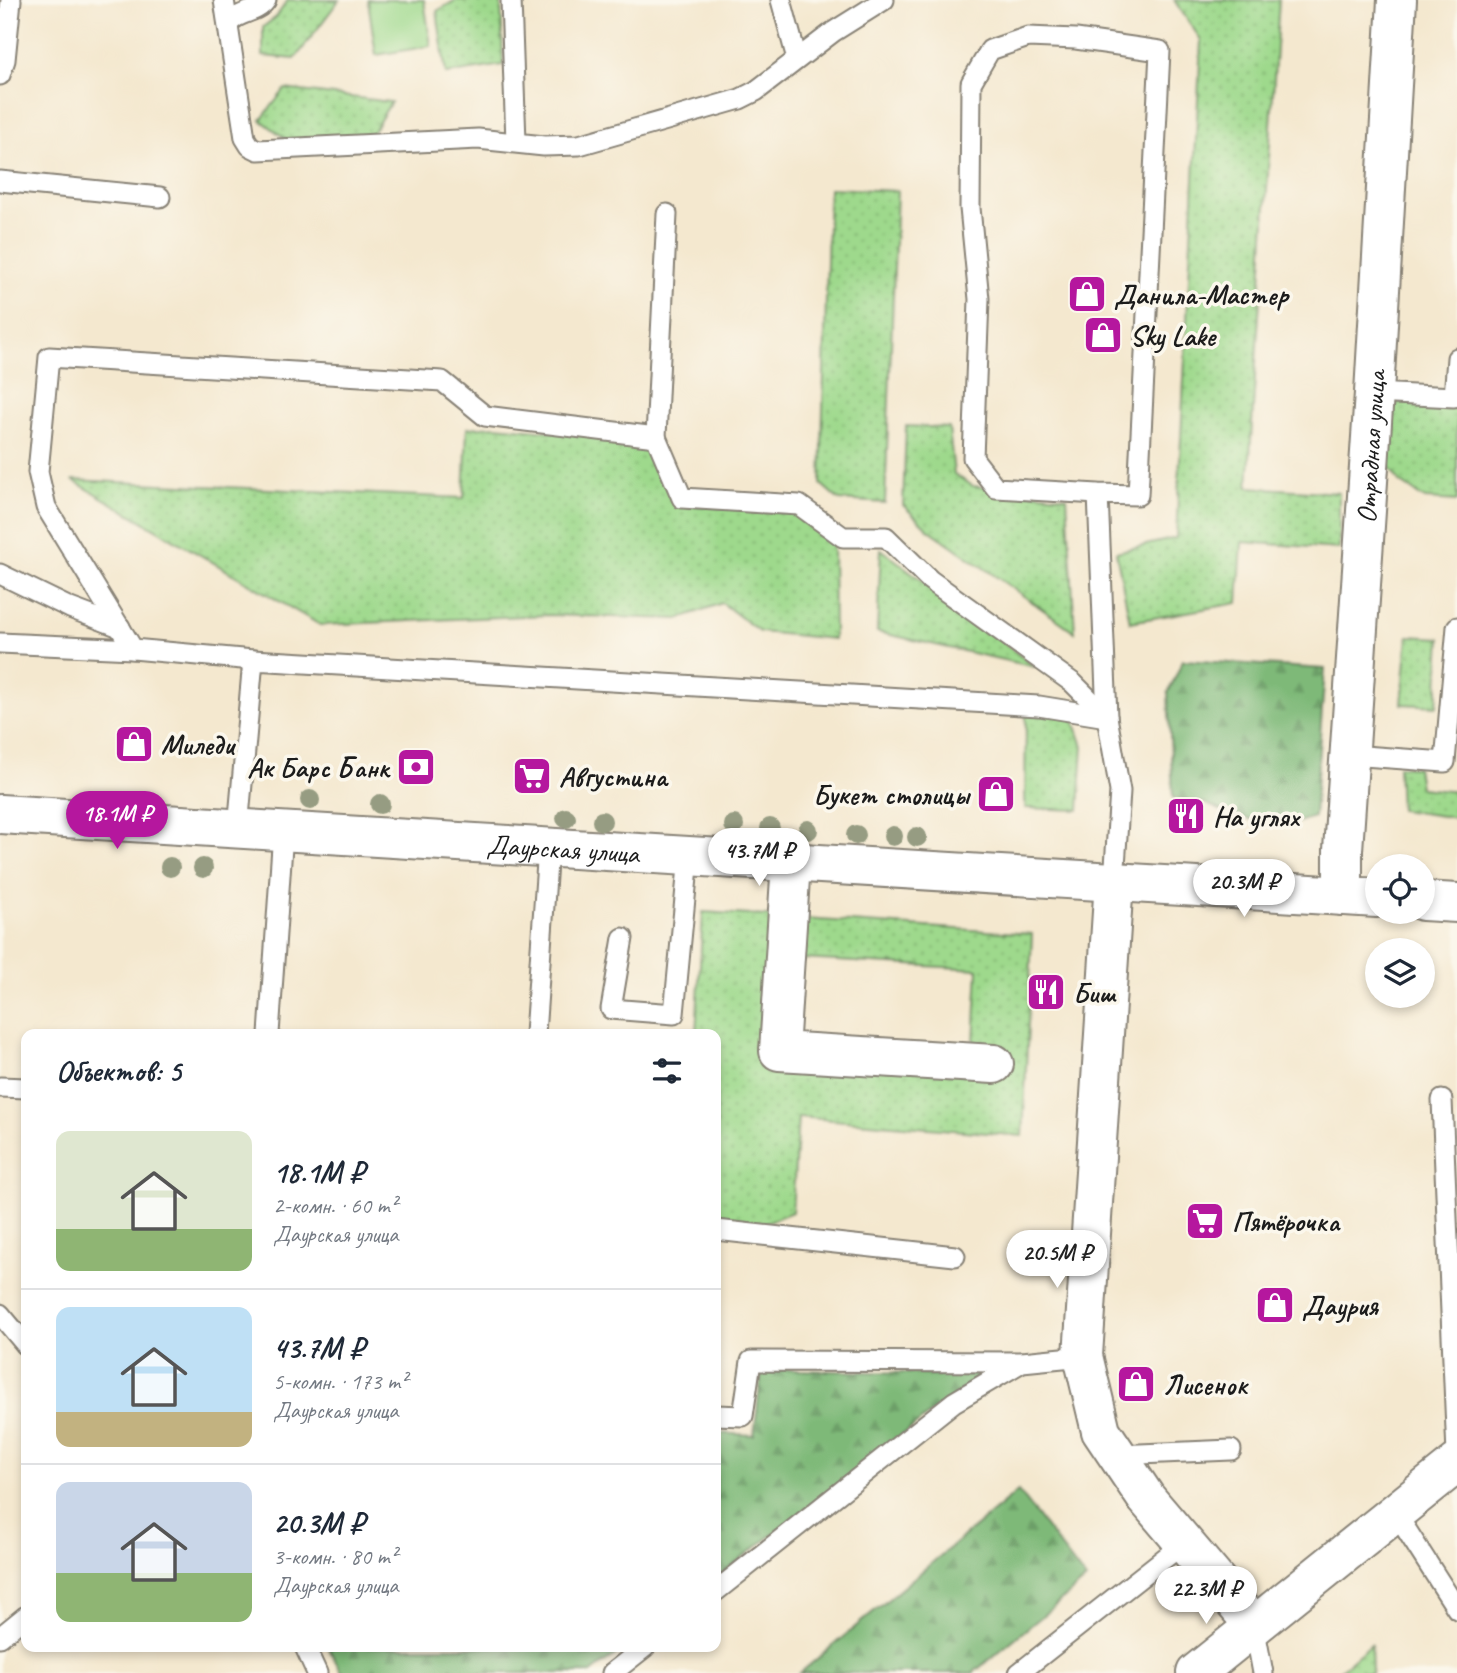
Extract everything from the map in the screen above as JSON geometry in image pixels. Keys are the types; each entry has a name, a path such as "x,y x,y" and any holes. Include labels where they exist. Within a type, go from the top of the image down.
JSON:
{"street":[{"name":"Отрадная улица","path":"1360,897 1343,850 1397,0"},
{"name":"Даурская улица","path":"0,814 1360,897"},
{"path":"791,862 779,1051 995,1064"},
{"path":"1114,881 1083,1356 1101,1431 1146,1498 1254,1625"},
{"path":"1435,902 1457,903"},
{"path":"1196,1673 1457,1463"}],"lane":[{"path":"0,75 5,60 11,0"},
{"path":"224,0 245,138 255,149 478,139 544,146 579,145 734,102 756,91 849,21 884,0"},
{"path":"228,25 236,16 253,11 266,0"},
{"path":"511,0 516,142"},
{"path":"781,0 797,59"},
{"path":"1028,37 1076,39 1160,51 1138,495 1098,494 996,488 973,458 979,299 970,208 971,83 989,50 1028,37"},
{"path":"0,181 160,197"},
{"path":"667,214 656,437 682,498 799,505 843,537 886,537 930,580 1073,683 1107,717"},
{"path":"133,649 46,507 38,472 49,357 442,381 485,416 656,437"},
{"path":"1374,393 1454,397 1457,358"},
{"path":"1098,494 1107,717 1120,791 1114,881"},
{"path":"0,574 70,608 120,627"},
{"path":"1350,755 1446,762 1457,627"},
{"path":"0,643 1039,706 1107,717"},
{"path":"238,829 253,660"},
{"path":"269,1029 283,832"},
{"path":"535,1029 548,848"},
{"path":"623,937 611,1009 674,1014 689,856"},
{"path":"0,1087 21,1088"},
{"path":"1442,1100 1457,1454"},
{"path":"721,1231 955,1256"},
{"path":"0,1314 21,1339"},
{"path":"721,1415 743,1416 751,1361 1023,1362 1083,1356"},
{"path":"721,1587 954,1402 1023,1362"},
{"path":"1117,1455 1231,1450"},
{"path":"1395,1512 1457,1609"},
{"path":"1019,1673 1184,1543"},
{"path":"0,1637 21,1620"},
{"path":"1254,1625 1263,1673"},
{"path":"308,1652 317,1673"},
{"path":"612,1673 639,1652"}],"green space":[{"path":"288,0 339,0 295,59 263,56 263,27 276,17"},
{"path":"368,0 424,0 431,46 376,55"},
{"path":"456,0 501,0 503,65 446,74 437,11"},
{"path":"1174,0 1279,0 1248,487 1339,493 1339,549 1242,542 1238,603 1130,622 1116,552 1176,538 1201,40"},
{"path":"285,89 391,102 369,138 290,142 261,120"},
{"path":"829,188 897,191 885,503 839,500 821,484"},
{"path":"1457,401 1457,501 1425,499 1400,482 1384,461 1386,403"},
{"path":"496,426 598,436 651,446 677,504 796,513 833,544 834,639 760,632 722,603 678,619 548,615 320,625 72,480 464,498 467,428"},
{"path":"906,426 949,428 954,474 973,486 1067,497 1075,632 928,529 903,505"},
{"path":"881,549 1035,667 877,632"},
{"path":"1408,636 1441,638 1437,706 1402,704"},
{"path":"1183,660 1325,669 1314,817 1283,827 1234,816 1204,803 1173,798 1168,693"},
{"path":"1026,710 1072,715 1083,746 1079,810 1025,808"},
{"path":"1398,766 1417,767 1420,788 1457,792 1457,818 1400,810"},
{"path":"703,912 781,917 773,1054 1004,1057 974,1042 978,969 802,959 805,919 1032,934 1023,1136 798,1117 792,1212 762,1224 721,1214 721,1029 696,1029"},
{"path":"762,1369 981,1375 721,1574 721,1433 754,1435"},
{"path":"1018,1491 1086,1580 973,1673 800,1673"},
{"path":"1371,1644 1372,1673 1337,1673"},
{"path":"331,1652 619,1652 591,1673 342,1673"}],"place":[{"name":"Данила-Мастер","path":"1087,294"},
{"name":"Sky Lake","path":"1103,335"},
{"name":"Миледи","path":"134,744"},
{"name":"Ак Барс Банк","path":"416,767"},
{"name":"Августина","path":"532,776"},
{"name":"Букет столицы","path":"996,794"},
{"name":"На углях","path":"1186,816"},
{"name":"Биш","path":"1046,992"},
{"name":"Пятёрочка","path":"1205,1221"},
{"name":"Даурия","path":"1275,1305"},
{"name":"Лисенок","path":"1136,1384"}]}
